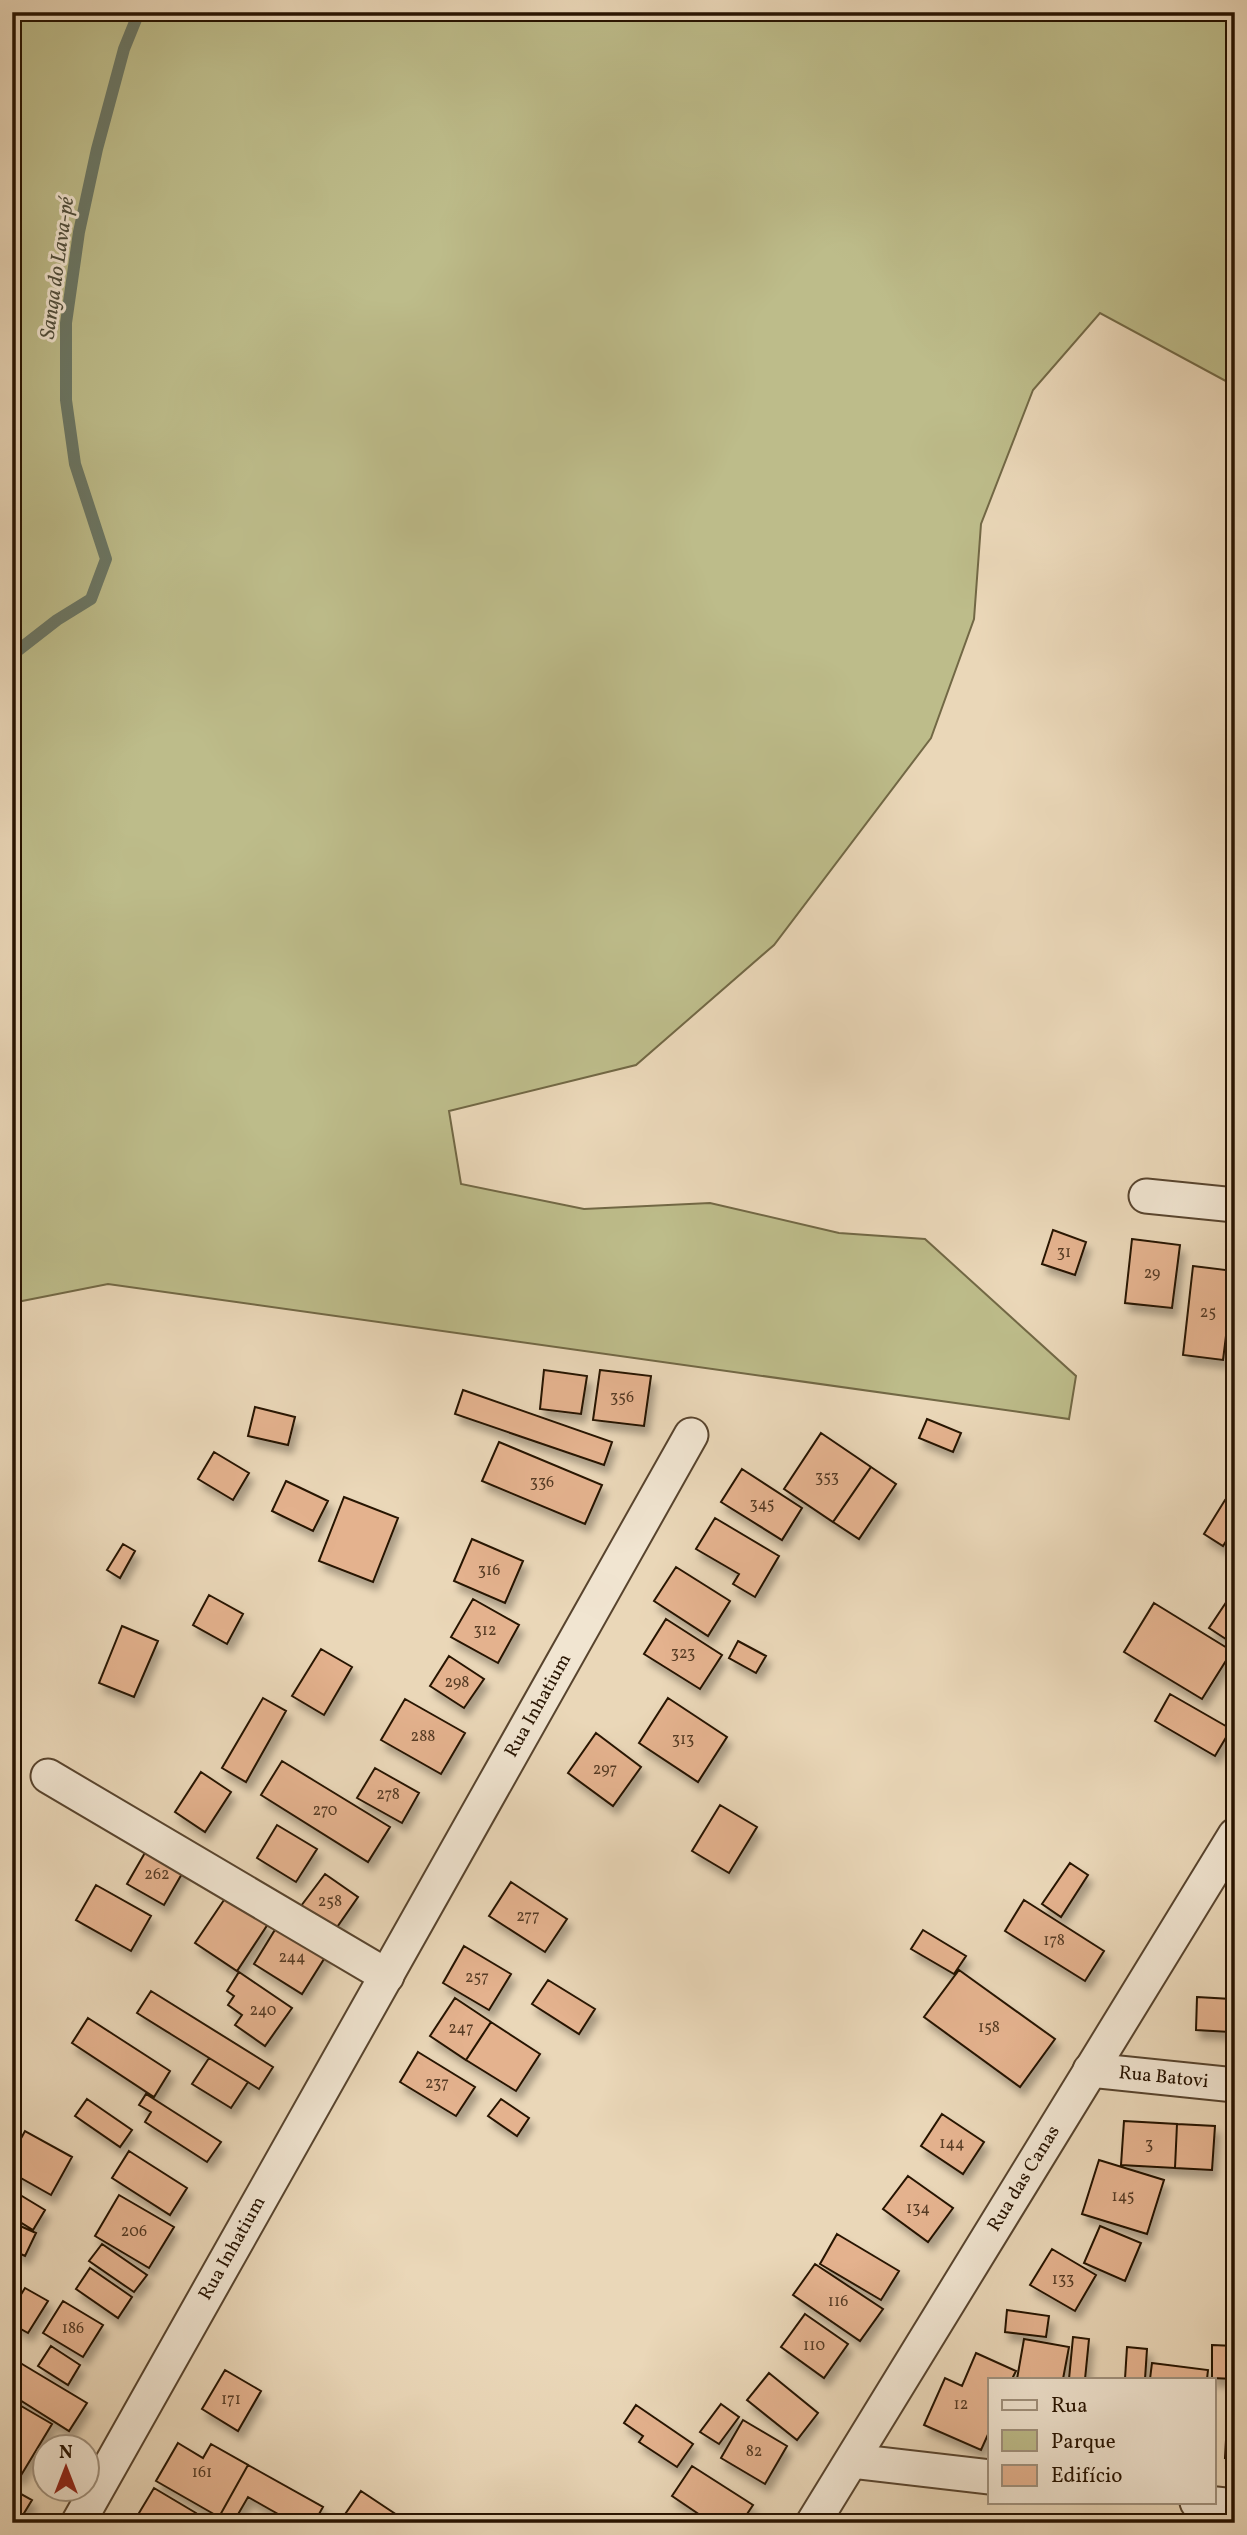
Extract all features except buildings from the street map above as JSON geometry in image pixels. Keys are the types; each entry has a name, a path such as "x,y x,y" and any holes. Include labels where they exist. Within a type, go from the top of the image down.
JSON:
{"street":[{"path":"1146,1196 1235,1205"},
{"name":"Rua Inhatium","path":"78,2523 691,1435"},
{"path":"48,1776 387,1976"},
{"name":"Rua das Canas","path":"813,2523 1235,1835"},
{"name":"Rua Batovi","path":"1090,2070 1235,2085"},
{"path":"852,2461 988,2477"},
{"path":"1216,2504 1235,2506"}],"green space":[{"path":"12,12 1235,12 1235,386 1100,313 1033,390 981,524 974,619 931,738 774,945 636,1065 449,1111 461,1184 584,1209 710,1203 839,1233 925,1239 1076,1376 1069,1419 108,1284 12,1303"}],"waterway":[{"name":"Sanga do Lava-pé","path":"12,655 57,620 91,599 106,559 75,464 66,400 66,323 79,232 97,149 124,49 139,12"}]}
